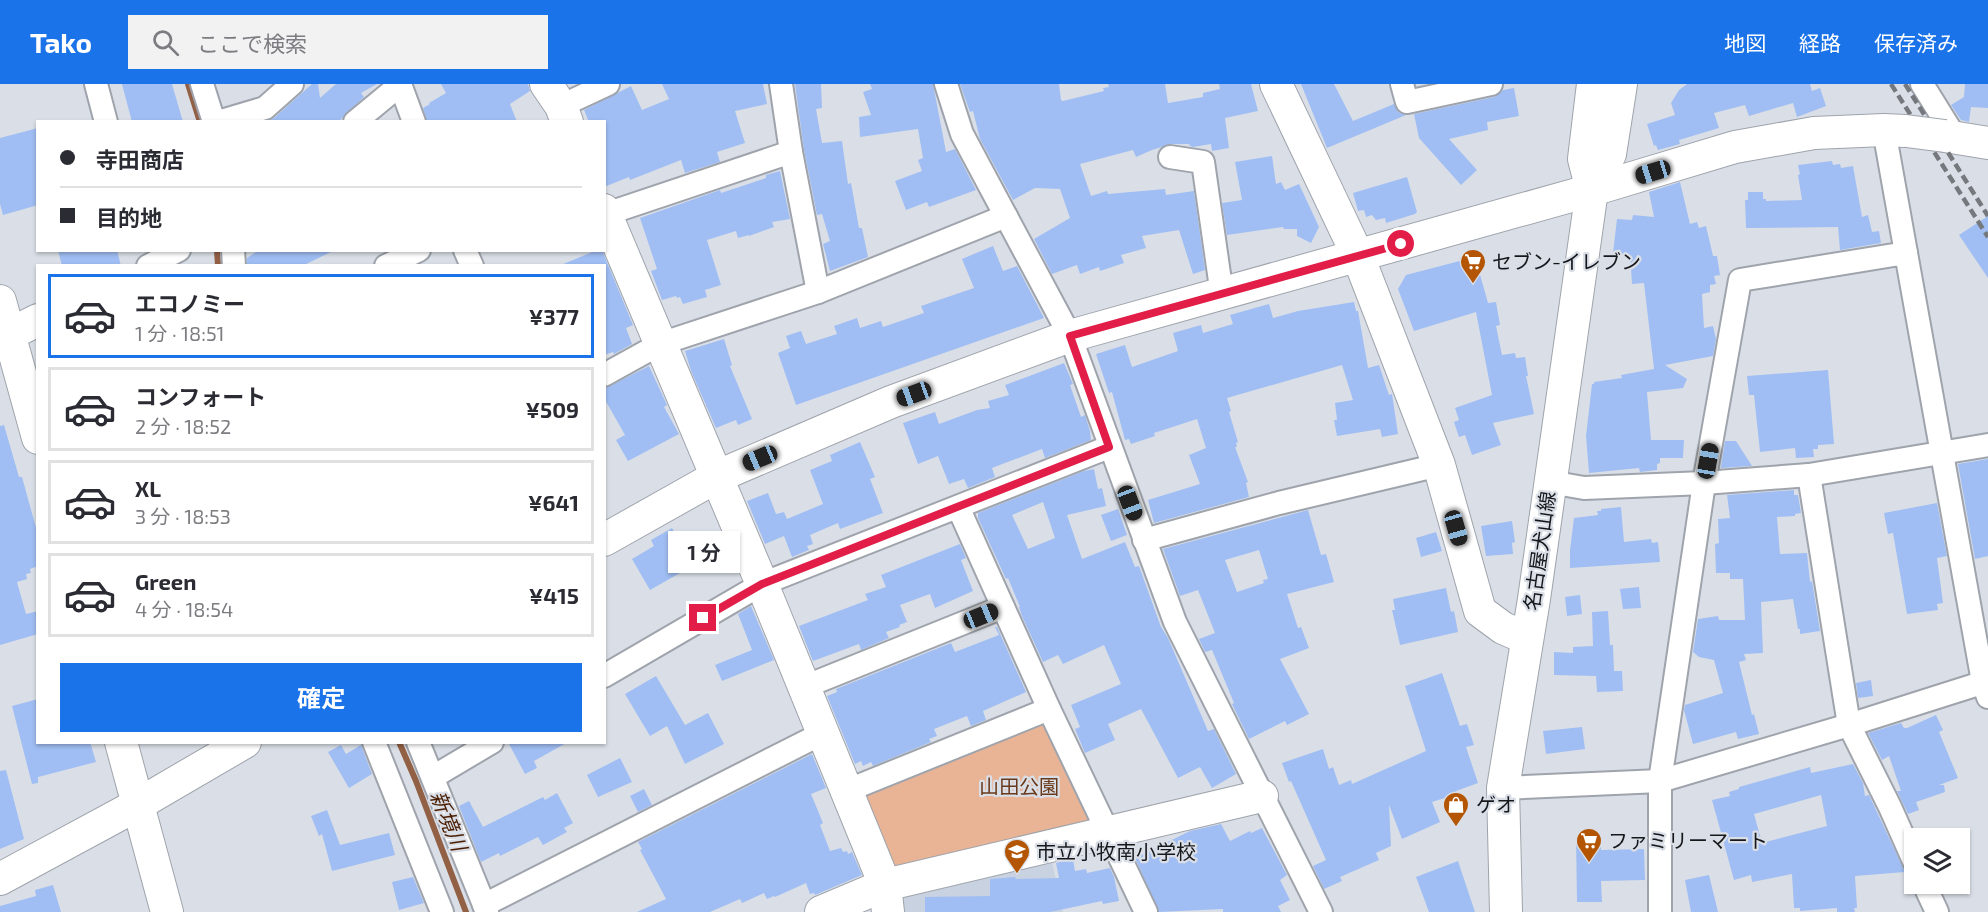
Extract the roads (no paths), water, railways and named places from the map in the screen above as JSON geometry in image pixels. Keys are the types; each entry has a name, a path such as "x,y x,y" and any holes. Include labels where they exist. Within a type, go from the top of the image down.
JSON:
{"street":[{"path":"96,84 105,120"},
{"path":"202,84 215,120"},
{"path":"223,120 265,108 292,84"},
{"path":"357,120 400,84 413,120"},
{"path":"558,104 608,84"},
{"path":"781,84 791,152 818,292"},
{"path":"946,84 962,134 1070,336 1174,622 1321,912"},
{"path":"1276,84 1358,256 1439,465 1480,611 1503,628 1526,638"},
{"path":"1402,84 1407,102 1491,84"},
{"name":"名古屋犬山線","path":"1592,190 1584,159 1593,84"},
{"name":"名古屋犬山線","path":"1506,912 1503,788 1592,190 1610,154 1621,84"},
{"path":"1922,84 1950,136"},
{"path":"1503,788 1660,781 1986,687 1906,253 1895,130"},
{"path":"606,539 716,477 891,402 1070,336 1592,190 1735,147 1814,133 1895,130 1988,143"},
{"path":"606,212 791,152"},
{"path":"1170,157 1203,162 1222,295"},
{"path":"606,214 762,584 846,791 886,899"},
{"path":"606,374 660,344 818,292 1006,216"},
{"path":"151,264 175,252"},
{"path":"390,264 415,252"},
{"path":"1660,912 1660,781 1704,483 1740,280 1906,253"},
{"path":"0,301 5,337 36,432"},
{"path":"5,337 36,321"},
{"path":"1550,482 1584,488 1704,483 1809,475 1988,445"},
{"path":"606,675 762,584 1109,447"},
{"path":"1144,540 1279,503 1439,465"},
{"path":"1809,475 1849,725 1904,838"},
{"path":"958,507 1049,709 1146,912"},
{"path":"804,687 1003,607"},
{"path":"846,791 1049,709"},
{"path":"419,744 485,909 823,734"},
{"path":"122,744 167,912"},
{"path":"0,879 138,805 242,744"},
{"path":"375,744 442,912"},
{"path":"433,777 489,744"},
{"path":"821,912 886,899 1109,833 1262,796"},
{"path":"1929,894 1937,912"}],"waterway":[{"name":"新境川","path":"188,84 199,120"},
{"name":"新境川","path":"217,252 218,264"},
{"name":"新境川","path":"400,744 466,912"}],"railway":[{"path":"1891,84 1988,237"},
{"path":"1905,84 1988,216"}],"place":[{"name":"セブン-イレブン","path":"1473,285"},
{"name":"ゲオ","path":"1456,828"},
{"name":"ファミリーマート","path":"1589,864"},
{"name":"市立小牧南小学校","path":"1017,875"}],"park label":[{"name":"山田公園","path":"1019,787"}]}
